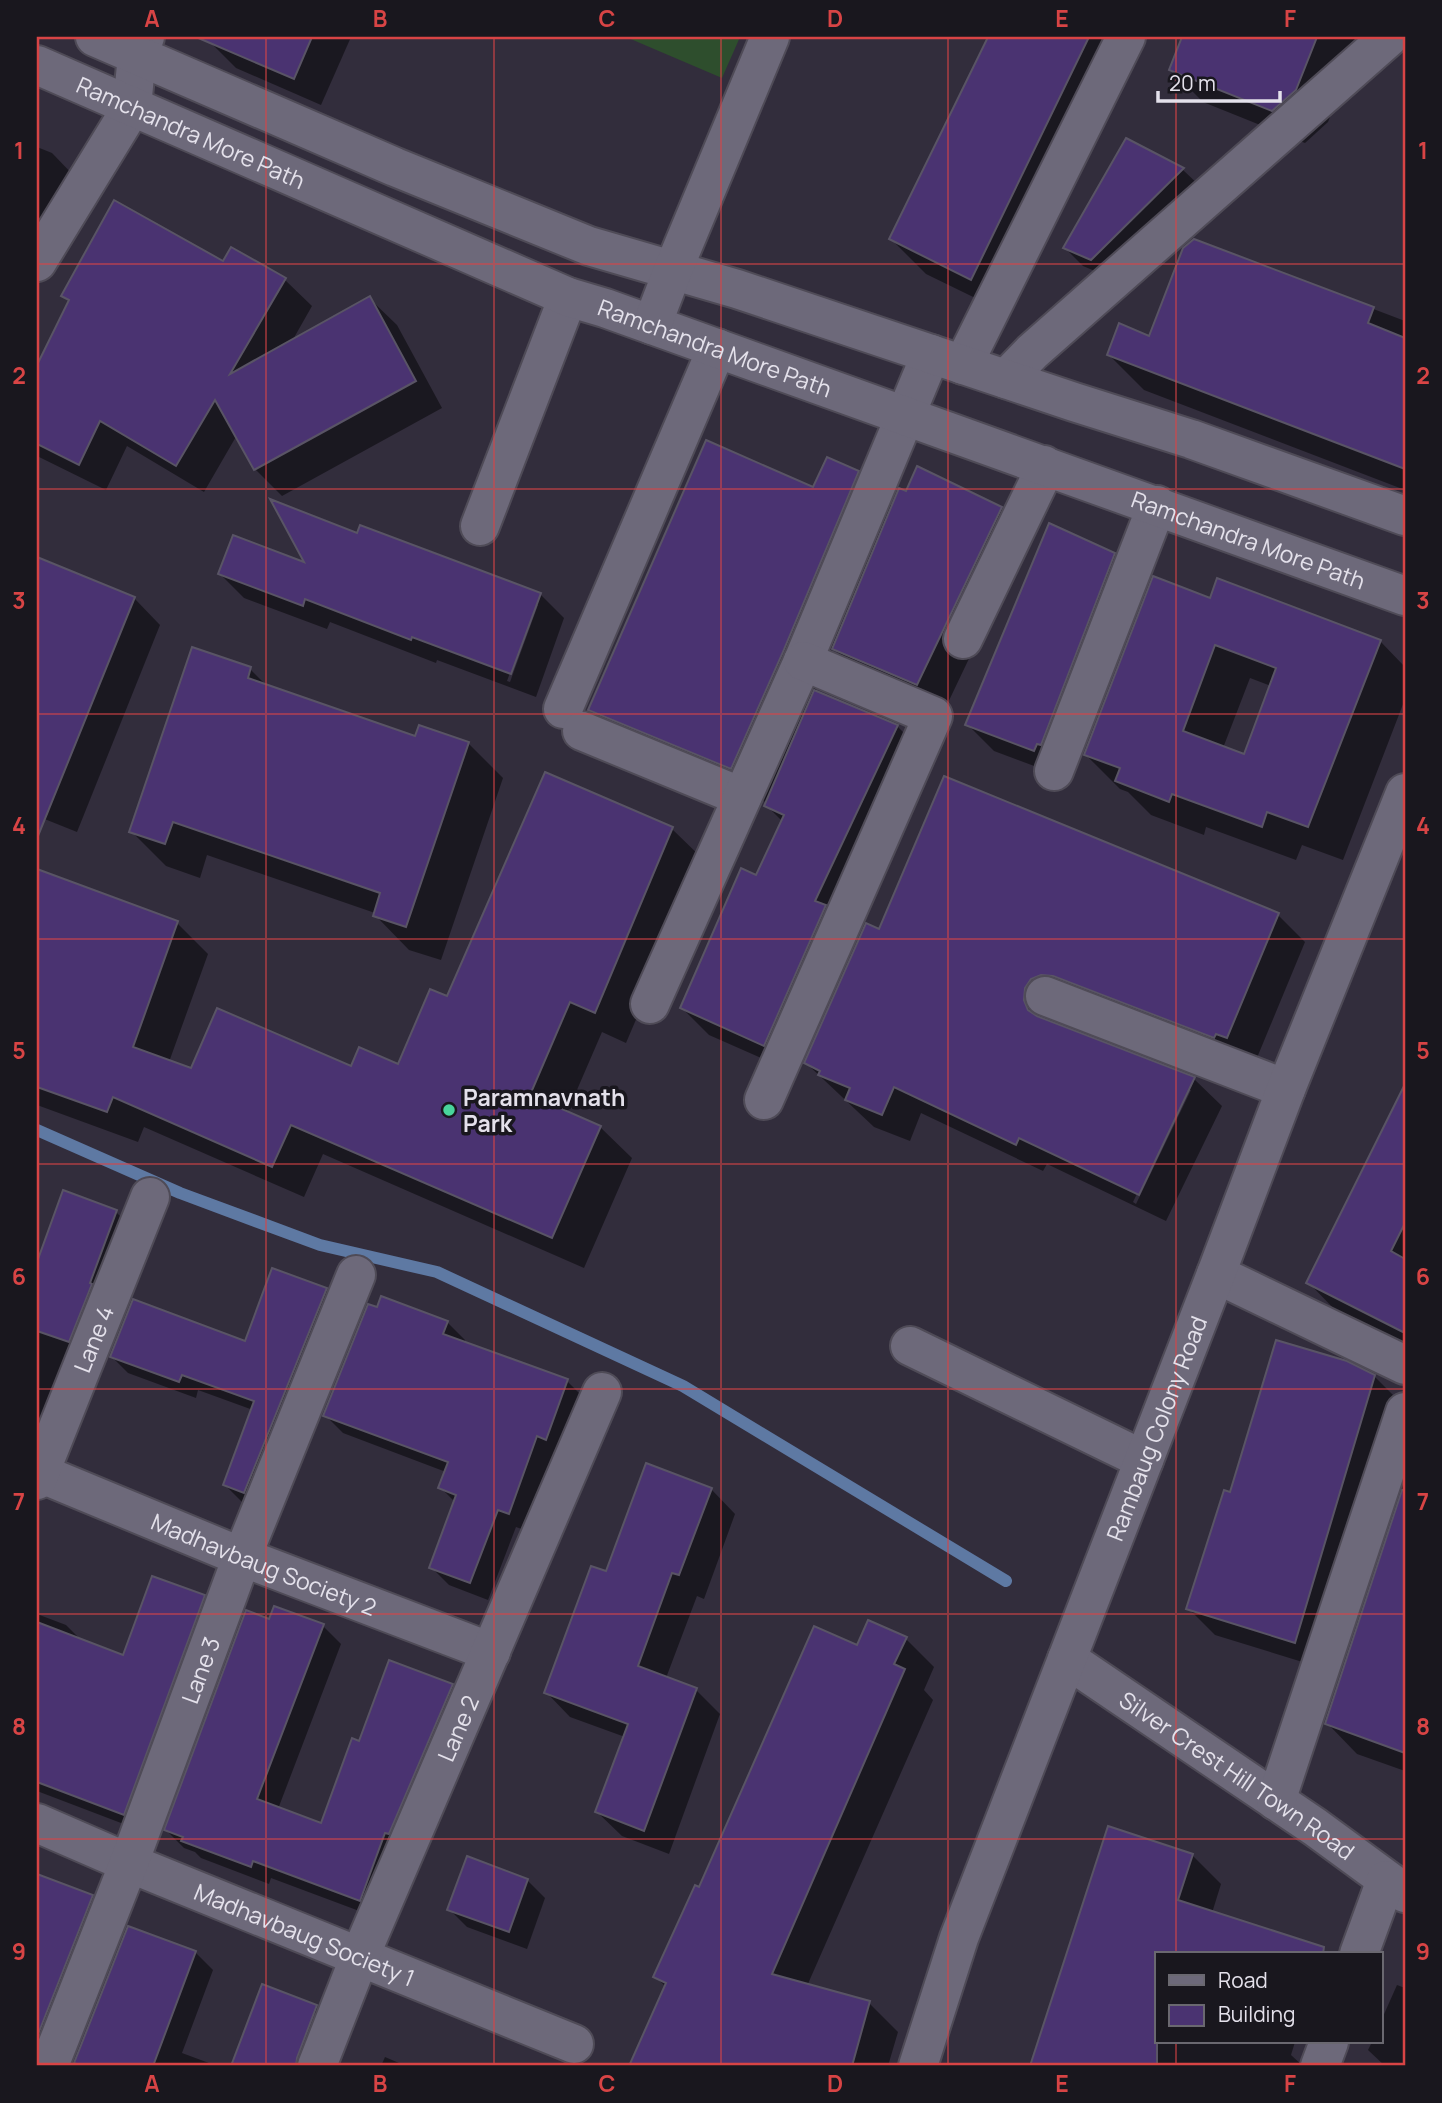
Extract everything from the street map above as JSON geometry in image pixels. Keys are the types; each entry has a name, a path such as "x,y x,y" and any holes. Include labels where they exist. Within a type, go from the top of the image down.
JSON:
{"street":[{"path":"94,37 141,46 395,167 589,246 737,289 1191,439 1405,516"},
{"path":"652,325 770,37"},
{"path":"650,1004 803,661 906,416 947,359 1126,37"},
{"path":"1006,379 1032,352 1389,37"},
{"path":"37,262 132,107 141,46"},
{"name":"Ramchandra More Path","path":"37,65 568,297 718,348 1405,596"},
{"path":"480,526 568,297"},
{"path":"718,348 573,720 742,797"},
{"path":"963,639 1038,483 1044,465"},
{"path":"1054,771 1157,505"},
{"path":"764,1100 933,716 803,661"},
{"name":"Rambaug Colony Road","path":"918,2066 959,1938 1286,1089 1405,793"},
{"path":"1045,996 1286,1089"},
{"name":"Lane 4","path":"38,1475 150,1197"},
{"path":"1216,1274 1405,1365"},
{"name":"Lane 3","path":"49,2066 129,1863 242,1557 356,1276"},
{"path":"910,1346 1144,1460"},
{"name":"Lane 2","path":"317,2066 360,1956 602,1392"},
{"path":"1276,1801 1405,1412"},
{"name":"Madhavbaug Society 2","path":"38,1475 242,1557 491,1652"},
{"name":"Silver Crest Hill Town Road","path":"1067,1659 1276,1801 1395,1886"},
{"name":"Madhavbaug Society 1","path":"37,1823 575,2044"},
{"path":"1360,1952 1395,1886"},
{"path":"1320,2066 1328,2044"}],"green space":[{"path":"626,37 740,37 722,78"}],"building":[{"path":"196,37 312,37 294,79"},
{"path":"988,37 1089,37 971,280 889,239"},
{"path":"1182,37 1317,37 1296,90 1272,111 1169,70"},
{"path":"1126,138 1184,168 1091,260 1063,248"},
{"path":"114,200 223,261 231,247 286,278 230,374 370,296 416,381 254,470 215,400 176,466 100,421 79,465 37,444 37,365 69,300 61,296"},
{"path":"1194,239 1374,307 1368,323 1405,338 1405,469 1107,355 1119,323 1149,336 1183,248"},
{"path":"706,440 813,487 827,457 859,471 731,769 588,710"},
{"path":"917,466 1002,507 917,685 832,649 899,488 906,491"},
{"path":"270,499 357,533 360,525 541,593 511,674 412,637 411,640 305,599 303,606 218,574 233,535 304,562"},
{"path":"1049,523 1115,553 1041,745 1037,744 1034,751 965,725"},
{"path":"37,557 135,597 38,836 37,835"},
{"path":"1153,576 1210,598 1217,578 1381,640 1308,827 1267,812 1262,827 1172,794 1169,802 1115,781 1120,768 1084,755","holes":["1215,645 1276,668 1244,754 1183,731"]},
{"path":"192,647 251,667 248,678 415,736 419,725 469,742 406,927 373,916 380,893 173,822 165,844 129,832"},
{"path":"814,690 898,725 815,901 826,905 764,1046 680,1008 741,868 756,875 784,815 764,806"},
{"path":"545,772 673,827 595,1013 570,1002 530,1095 601,1126 552,1238 291,1125 272,1167 113,1097 107,1112 37,1087 37,869 178,921 133,1047 191,1068 217,1008 351,1066 359,1047 398,1064 430,989 447,996"},
{"path":"944,776 1279,913 1227,1038 1216,1034 1214,1038 1053,976 1041,975 1031,979 1025,988 1024,1000 1028,1010 1037,1016 1195,1077 1139,1195 1019,1138 1016,1145 894,1087 882,1115 845,1100 850,1088 818,1075 820,1071 804,1063 866,923 879,929"},
{"path":"1405,1084 1405,1223 1391,1251 1405,1259 1405,1333 1306,1283"},
{"path":"63,1190 117,1210 69,1342 37,1331 37,1262"},
{"path":"272,1268 327,1288 244,1493 223,1485 254,1401 182,1375 179,1382 110,1357 133,1299 245,1341"},
{"path":"381,1296 448,1321 443,1334 568,1379 546,1440 537,1436 509,1514 498,1510 470,1583 429,1568 456,1495 438,1488 448,1462 323,1416 368,1304 377,1307"},
{"path":"1276,1340 1347,1361 1375,1375 1295,1643 1186,1609 1224,1490 1230,1492"},
{"path":"646,1463 712,1488 679,1575 672,1573 638,1666 697,1688 644,1831 595,1812 628,1724 544,1693 591,1566 606,1571"},
{"path":"1402,1490 1405,1490 1405,1753 1325,1724"},
{"path":"152,1576 205,1595 124,1815 37,1782 37,1622 123,1655"},
{"path":"274,1606 324,1624 257,1799 321,1823 352,1738 359,1741 389,1660 453,1684 389,1834 385,1833 360,1901 253,1861 251,1867 181,1841 183,1837 164,1830 246,1610 269,1619"},
{"path":"868,1620 907,1637 894,1664 905,1669 772,1974 870,2001 852,2066 629,2066 666,1983 653,1977 695,1885 699,1887 814,1626 857,1645"},
{"path":"1108,1826 1193,1854 1178,1900 1324,1947 1323,1952 1155,1952 1157,2066 1030,2066"},
{"path":"467,1856 528,1879 509,1932 447,1910"},
{"path":"37,1874 93,1895 37,2037"},
{"path":"128,1926 196,1951 153,2066 82,2066 74,2063"},
{"path":"262,1984 317,2005 296,2066 231,2066"}],"waterway":[{"path":"37,1130 180,1193 320,1245 437,1272 683,1386 1006,1581"}],"place":[{"name":"Paramnavnath Park","path":"449,1110"}]}
